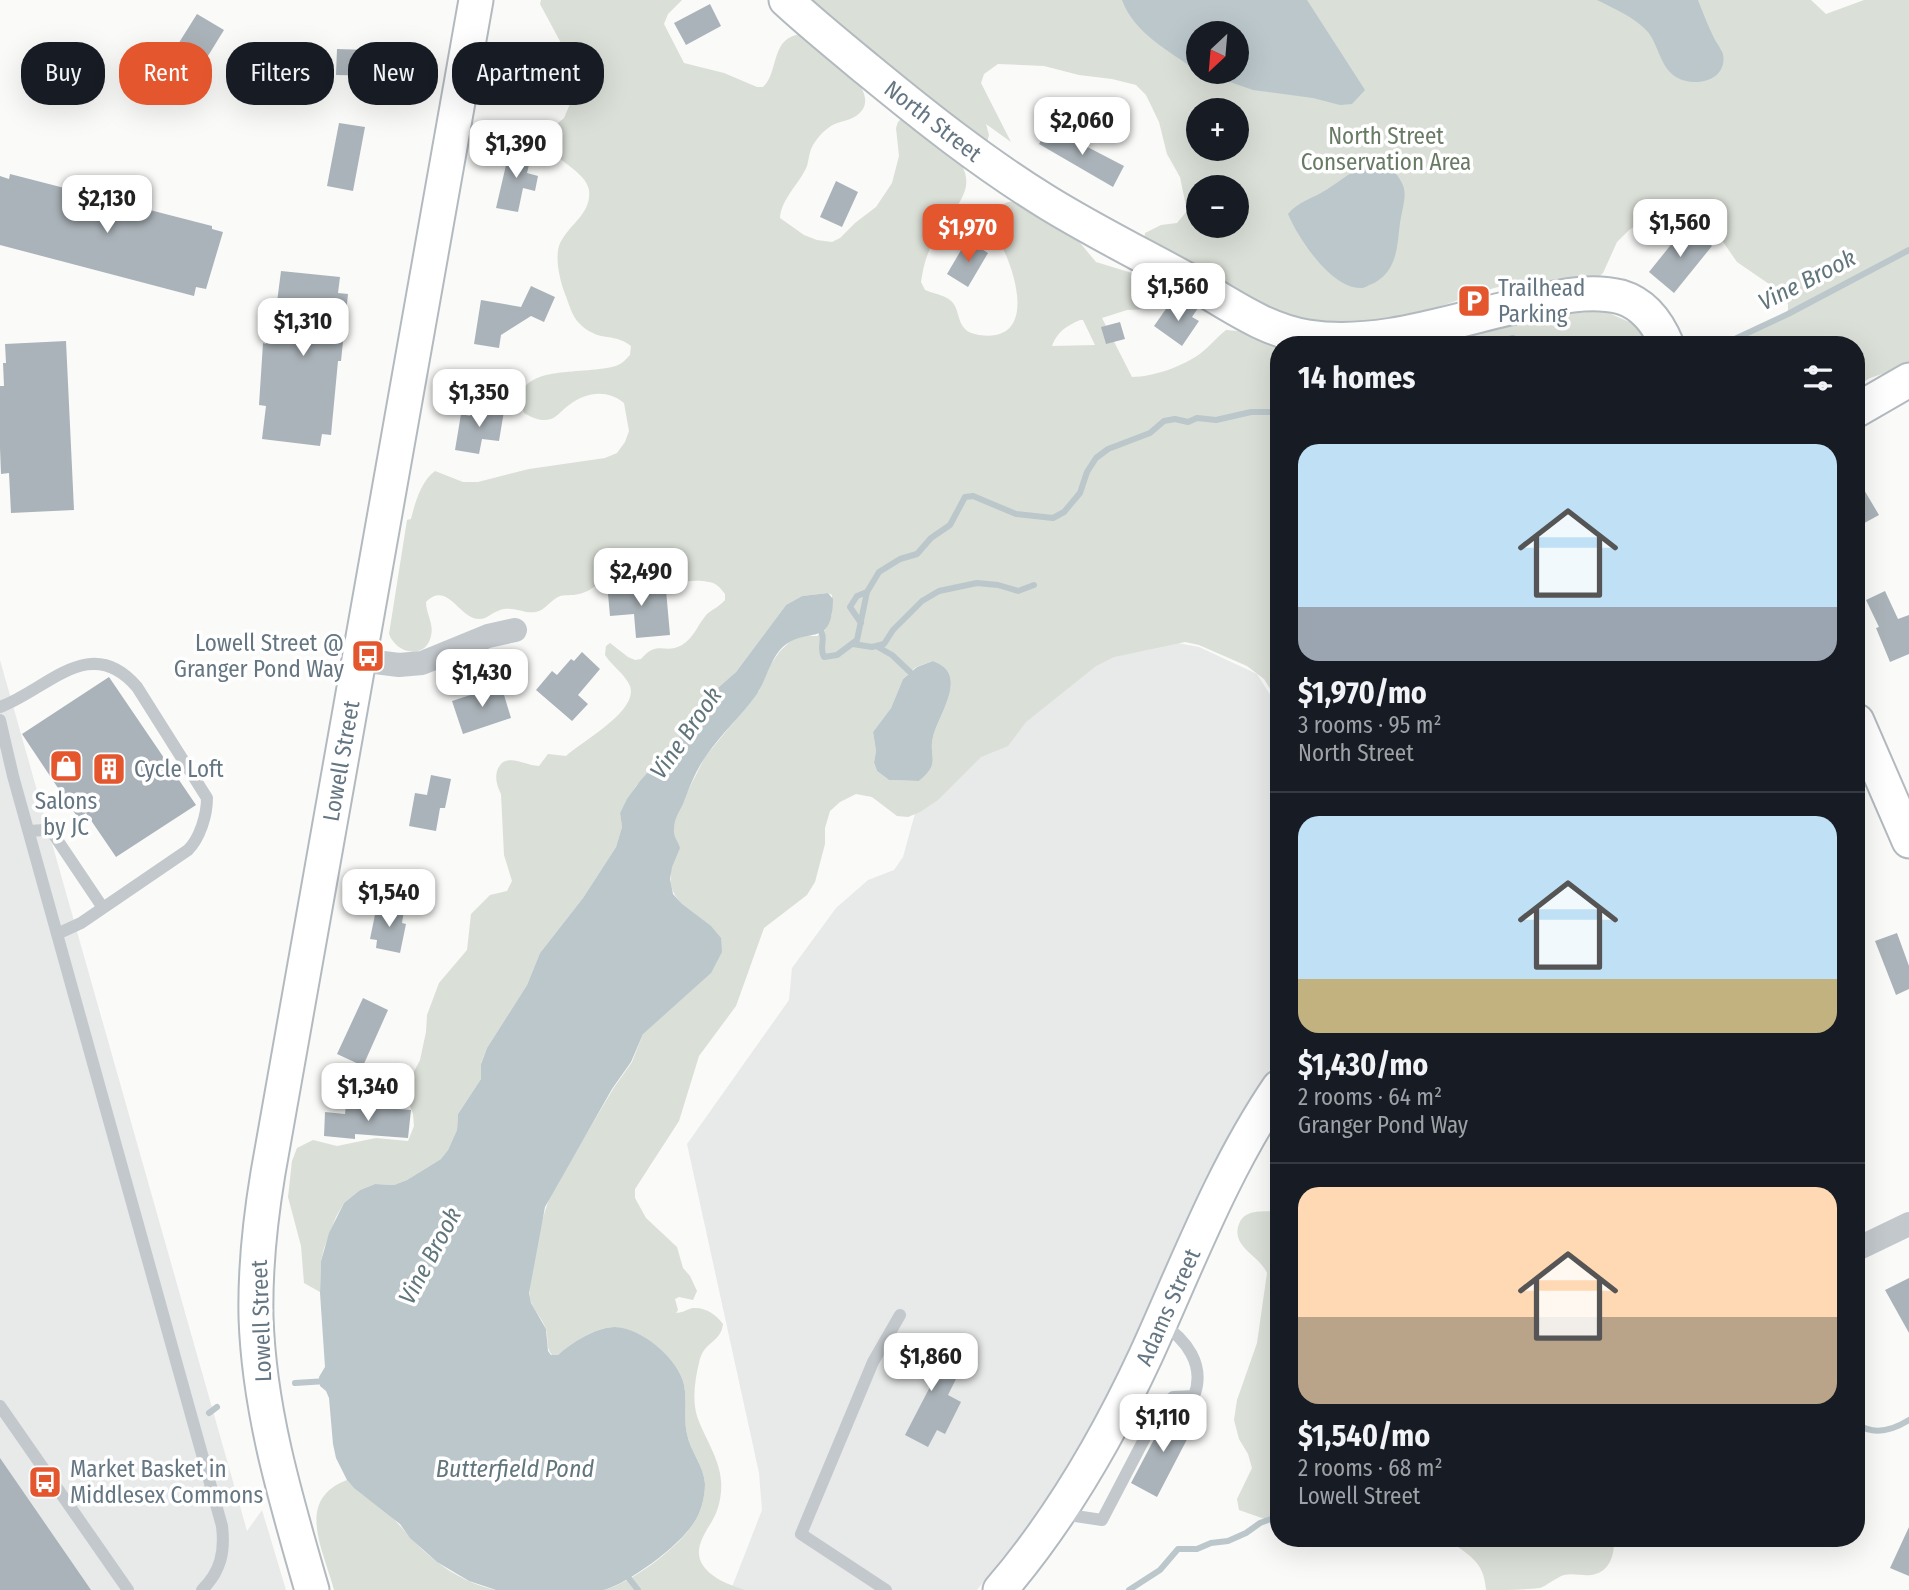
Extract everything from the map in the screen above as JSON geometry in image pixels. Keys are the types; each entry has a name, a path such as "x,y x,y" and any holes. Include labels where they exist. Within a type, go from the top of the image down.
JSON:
{"main road":[{"name":"Lowell Street","path":"312,1590 281,1483 267,1416 257,1336 256,1294 260,1237 270,1159 476,0"},
{"name":"North Street","path":"786,0 940,129 998,171 1096,231 1270,326 1303,336"},
{"name":"North Street","path":"1378,336 1414,331 1560,297 1593,294 1620,297 1636,304 1655,321 1662,336"},
{"path":"1865,405 1909,380"},
{"path":"1865,739 1909,841"},
{"name":"Adams Street","path":"1000,1590 1059,1514 1108,1432 1236,1161 1270,1102"}],"street":[{"path":"359,660 399,665 422,663 488,636 515,630"},
{"path":"1865,1245 1909,1224"}],"lane":[{"path":"0,707 75,666 93,663 110,666 125,675 137,687 204,792 206,809 192,846 73,928 57,934"},
{"path":"0,720 7,776 29,831 222,1526 223,1558 217,1590"},
{"path":"29,831 45,830 54,835 103,908"},
{"path":"886,1590 801,1534 873,1362 900,1315"},
{"path":"1059,1514 1102,1520 1161,1407 1173,1397 1194,1396 1199,1376 1192,1355 1177,1335 1160,1323"},
{"path":"0,1406 128,1590"},
{"path":"202,1590 213,1578 223,1558"}],"shaded area":[{"path":"1131,634 1199,647 1257,674 1270,695 1270,1069 1213,1167 1110,1391 1076,1454 1037,1515 977,1590 740,1590 732,1587 762,1510 759,1473 687,1144 789,1000 792,968 836,908 868,880 894,870 903,857 917,806"},
{"path":"0,660 247,1531 262,1510 286,1590 0,1590"}],"green space":[{"path":"541,0 682,0 668,14 664,24 684,63 724,73 757,87 763,87 768,81 782,44 788,38 801,35 811,38 821,44 853,75 864,92 865,101 863,109 856,116 830,126 818,138 804,172 784,204 780,218 804,235 832,242 876,207 892,183 899,156 896,128 898,122 903,117 909,118 920,123 944,143 964,170 964,192 934,240 921,282 925,290 941,295 954,304 962,325 971,333 996,335 1008,329 1015,320 1017,292 1014,277 1004,251 994,235 992,222 997,207 1018,201 1035,209 1075,237 1096,262 1158,281 1168,288 1167,294 1148,309 1127,310 1102,318 1132,377 1159,373 1186,362 1201,353 1226,330 1238,331 1270,342 1270,689 1264,679 1247,666 1199,645 1185,642 1114,657 1096,666 1026,722 1008,746 981,757 938,800 920,812 908,817 897,816 872,797 856,794 840,802 830,811 815,882 807,895 764,928 736,1006 699,1056 679,1121 635,1189 635,1198 646,1218 677,1247 683,1268 697,1291 693,1300 679,1297 675,1299 678,1310 676,1313 693,1308 702,1309 723,1324 719,1335 701,1356 695,1383 697,1416 718,1465 721,1485 717,1509 701,1543 699,1555 705,1568 714,1577 745,1590 604,1590 627,1580 665,1554 686,1533 700,1510 705,1484 687,1434 683,1381 673,1362 656,1345 635,1332 614,1327 592,1333 558,1355 552,1355 546,1329 530,1299 530,1277 548,1201 613,1089 632,1062 643,1034 639,1017 664,999 689,959 690,953 683,941 691,920 674,894 671,873 664,891 678,925 670,968 656,993 652,994 650,990 660,976 657,968 632,982 609,975 588,983 582,982 578,978 580,972 629,902 648,896 662,842 705,757 759,691 780,651 793,639 817,636 825,630 832,614 832,595 828,593 802,596 786,605 736,672 712,693 680,737 636,786 620,813 622,827 616,847 583,898 540,953 527,985 487,1048 481,1063 481,1079 458,1114 457,1130 448,1150 441,1159 407,1180 394,1185 375,1184 360,1190 344,1203 324,1248 320,1292 304,1283 301,1246 288,1197 292,1161 297,1148 313,1140 337,1146 376,1138 408,1141 414,1126 407,1098 408,1083 420,1060 427,1015 439,983 467,950 471,914 490,895 507,891 512,881 504,855 501,794 496,780 500,765 510,760 539,766 548,754 566,756 618,715 630,696 630,686 605,655 606,646 610,643 635,660 657,648 676,648 686,642 707,614 725,600 725,594 720,588 709,582 650,583 614,578 583,593 558,597 536,612 504,609 477,619 469,616 449,599 434,596 426,602 432,631 428,644 423,649 411,652 404,650 389,634 407,520 411,519 422,486 430,475 435,471 463,482 478,482 529,469 605,458 617,453 629,431 624,403 604,394 582,397 556,417 547,420 524,413 521,396 527,385 538,378 618,365 630,355 631,346 625,342 593,333 579,323 561,283 559,246 583,213 589,199 587,183 544,144 544,135 564,118 570,105 604,105 604,42 560,42 540,4","holes":["1080,320 1083,320 1095,345 1052,346 1063,330","933,661 944,667 949,675 949,695 933,737 933,760 930,769 919,781 889,780 877,771 874,764 876,751 873,732 891,708 903,679 916,667"]},
{"name":"North Street Conservation Area","path":"807,0 1811,0 1826,14 1864,0 1909,0 1909,365 1865,381 1865,336 1741,336 1788,312 1788,304 1782,293 1737,262 1705,216 1684,207 1661,209 1629,230 1617,242 1603,273 1596,279 1521,282 1494,288 1394,322 1322,327 1269,311 1144,241 1145,233 1161,225 1177,223 1186,212 1186,238 1249,238 1249,175 1186,175 1186,206 1180,177 1167,154 1159,122 1146,95 1136,85 1044,66 998,64 984,74 981,83 1011,142 986,124 989,135 987,142 979,141"},
{"path":"1602,310 1636,325 1645,336 1447,336 1570,312"},
{"path":"1258,1211 1270,1211 1270,1521 1239,1510 1237,1499 1252,1468 1234,1420 1237,1400 1257,1343 1267,1273 1239,1241 1238,1227 1244,1217"},
{"path":"347,1480 386,1511 440,1564 461,1577 496,1590 334,1590 320,1543 317,1513 321,1500 331,1489"},
{"path":"1458,1547 1614,1547 1610,1562 1603,1571 1588,1575 1564,1575 1540,1588 1520,1590 1486,1590 1482,1572 1468,1554"}],"water":[{"path":"1122,0 1307,0 1365,90 1352,104 1340,105 1313,98 1253,90 1236,84 1250,84 1250,21 1186,21 1186,63 1144,32"},
{"path":"1597,0 1698,0 1723,54 1720,71 1708,80 1700,82 1676,77 1666,68 1652,38 1643,27"},
{"path":"1370,163 1388,165 1403,186 1404,198 1391,266 1375,283 1362,288 1339,281 1328,272 1308,248 1288,214 1301,203"},
{"name":"Butterfield Pond","path":"828,593 833,599 828,626 822,632 798,638 779,651 757,694 702,761 677,816 674,832 680,848 670,879 673,894 711,926 721,938 722,952 711,973 643,1034 631,1062 612,1089 545,1207 529,1293 531,1303 546,1329 548,1351 551,1355 558,1355 592,1333 615,1327 646,1338 673,1362 683,1381 689,1440 704,1477 700,1510 686,1533 665,1553 626,1580 604,1590 496,1590 469,1581 437,1562 410,1538 400,1524 354,1488 336,1458 329,1398 320,1386 319,1377 325,1367 320,1293 321,1261 329,1233 344,1203 360,1190 375,1184 394,1185 441,1159 457,1130 458,1114 481,1079 481,1064 487,1048 527,985 540,953 583,898 616,847 622,827 620,813 627,799 680,737 712,693 736,672 786,605 802,596"},
{"path":"933,661 944,667 951,684 933,737 932,764 919,781 889,780 877,771 874,763 876,751 873,732 891,708 903,679 917,667"}],"building":[{"path":"710,4 721,26 686,45 674,23"},
{"path":"197,14 224,30 212,49 212,42 179,42"},
{"path":"337,49 348,49 348,75 336,75"},
{"path":"339,123 365,127 353,191 327,186"},
{"path":"1049,127 1124,166 1113,187 1039,144"},
{"path":"510,148 532,152 527,173 538,176 535,191 523,188 518,212 496,208"},
{"path":"10,174 212,226 212,229 223,232 206,289 196,287 194,296 0,245 0,176 9,179"},
{"path":"836,181 858,192 842,227 820,217"},
{"path":"1686,226 1712,246 1674,293 1649,272"},
{"path":"967,240 988,253 968,287 947,274"},
{"path":"281,271 340,277 338,293 348,294 331,435 322,434 320,446 262,439 266,406 259,405 263,343 266,344 269,310 276,310"},
{"path":"531,286 555,297 544,322 531,316 501,335 499,348 474,344 481,300 521,307"},
{"path":"1185,300 1198,308 1192,317 1199,321 1182,346 1154,326 1168,306 1177,312"},
{"path":"1120,322 1125,339 1106,344 1101,327"},
{"path":"66,341 74,510 11,513 9,473 1,474 0,448 0,386 4,386 5,344"},
{"path":"472,406 504,411 499,441 482,439 479,454 455,450 461,414 470,416"},
{"path":"1865,491 1879,515 1865,523"},
{"path":"632,581 633,589 661,586 661,590 666,590 670,635 636,638 634,614 610,616 607,583"},
{"path":"1885,591 1898,619 1909,615 1909,654 1890,662 1876,628 1879,627 1866,600"},
{"path":"582,652 600,669 578,695 588,704 572,721 536,690 552,671 557,675 571,659 574,661"},
{"name":"Cycle Loft","path":"109,677 196,805 116,857 86,813 78,818 22,734"},
{"path":"501,685 511,718 463,734 452,701"},
{"path":"431,775 451,779 445,808 440,808 436,831 409,826 415,793 427,795"},
{"path":"377,905 404,910 402,923 406,924 400,953 376,948 377,940 370,939"},
{"path":"1897,933 1909,966 1909,989 1896,995 1875,941"},
{"path":"363,998 388,1010 363,1066 337,1054"},
{"path":"346,1105 411,1110 408,1138 355,1134 355,1139 324,1136 325,1112 345,1114"},
{"path":"1909,1278 1909,1333 1885,1290"},
{"path":"906,1341 947,1360 944,1365 959,1373 948,1395 961,1402 945,1434 937,1430 928,1447 905,1435 933,1381 896,1364"},
{"path":"1169,1411 1195,1424 1157,1497 1131,1483"},
{"path":"0,1458 91,1590 0,1590"},
{"path":"1909,1527 1909,1576 1890,1568"}],"waterway":[{"name":"Vine Brook","path":"1741,336 1909,250"},
{"name":"Vine Brook","path":"818,626 822,634 824,657 837,655 857,640 867,592 879,572 900,559 917,554 931,538 950,525 965,497 973,496 1016,514 1053,518 1064,512 1080,493 1087,472 1096,458 1108,449 1150,433 1164,421 1175,419 1188,422 1197,418 1216,420 1251,412 1270,412"},
{"path":"853,644 872,647 884,644 893,630 922,601 939,591 977,583 1018,591 1034,585"},
{"path":"861,623 850,607 857,596 867,592"},
{"path":"878,647 892,655 910,672"},
{"name":"Vine Brook","path":"295,1383 327,1381"},
{"name":"Vine Brook","path":"209,1413 217,1407"},
{"path":"1865,1429 1883,1430 1897,1427 1909,1420"},
{"path":"1129,1590 1160,1570 1178,1549 1197,1549 1211,1543 1228,1541 1270,1519"},
{"path":"624,1572 638,1590"}],"place":[{"name":"Trailhead Parking","path":"1474,301"},
{"name":"Lowell Street @ Granger Pond Way","path":"368,656"},
{"name":"Salons by JC","path":"66,766"},
{"name":"Cycle Loft","path":"109,769"},
{"name":"Market Basket in Middlesex Commons","path":"45,1482"}]}
